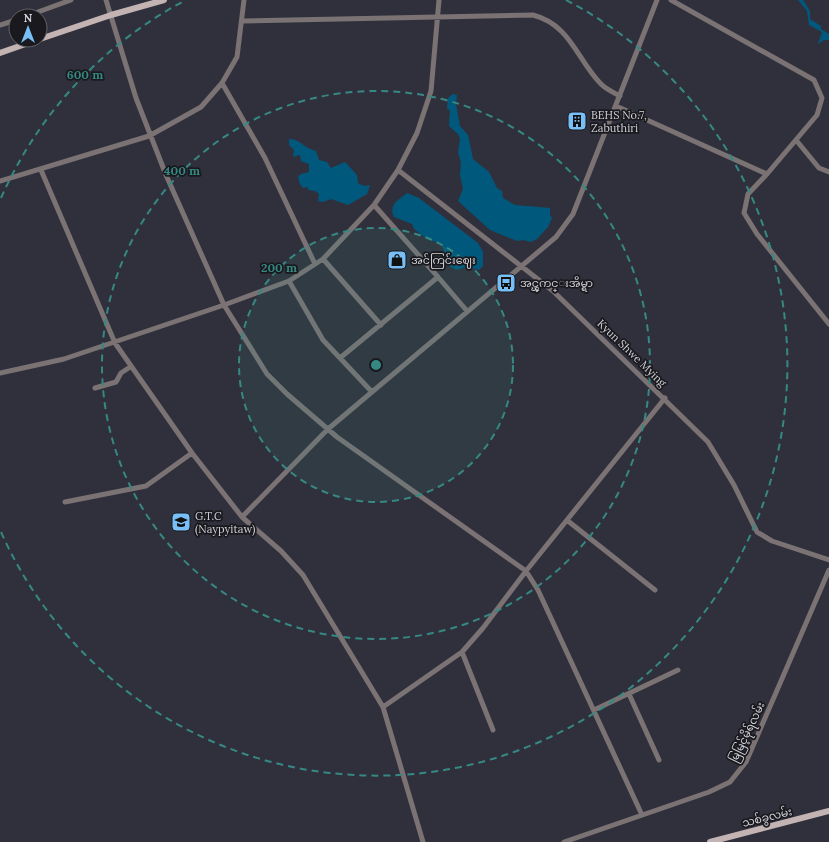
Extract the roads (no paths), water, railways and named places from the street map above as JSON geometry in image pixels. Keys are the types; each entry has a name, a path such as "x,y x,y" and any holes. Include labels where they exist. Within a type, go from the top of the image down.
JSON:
{"main road":[{"path":"48,36 111,15 164,0"},
{"path":"0,53 14,48"},
{"name":"သစ်ခွလမ်း","path":"710,842 829,811"}],"street":[{"path":"48,8 71,0"},
{"path":"106,0 149,136 224,305 267,374 287,394 328,429 526,571 538,590 642,815"},
{"path":"0,181 41,170 149,136 201,107 222,83 237,57 243,21 244,0"},
{"path":"0,373 64,359 224,305 289,281 323,259 374,205 398,170 417,133 431,91 439,0"},
{"path":"242,517 328,429 556,237 573,214 657,0"},
{"path":"671,0 814,80 822,98 818,116 748,194 744,213 757,234 829,324"},
{"path":"243,21 438,16 520,15 540,17 554,24 566,35 602,84 620,96"},
{"path":"222,83 265,158 315,264"},
{"path":"616,106 767,174"},
{"path":"796,140 820,168 829,172"},
{"path":"41,170 115,343 192,453 242,517 282,550 303,574 383,707 423,842"},
{"name":"Kyun Shwe Mying","path":"398,170 553,291 665,398 708,442 734,485 757,532 772,541 829,560"},
{"path":"374,205 467,311"},
{"path":"323,259 381,325"},
{"path":"340,358 438,277"},
{"path":"289,281 322,340 372,392"},
{"path":"95,388 116,382 121,373 130,366"},
{"path":"383,707 462,652 483,628 526,571 568,521 665,398"},
{"path":"65,502 146,486 192,453"},
{"path":"568,521 655,590"},
{"name":"မြမြင့်မိုရ်လမ်း","path":"564,842 709,792 730,782 742,767 785,676 829,570"},
{"path":"462,652 493,730"},
{"path":"594,710 678,670"},
{"path":"629,694 659,760"}],"water":[{"path":"798,0 803,0 810,11 810,19 821,26 821,29 829,34 829,40 824,40 818,44 822,32 809,25 807,11"},
{"path":"453,94 457,95 456,104 460,126 468,135 473,159 489,172 497,188 502,191 503,198 515,205 550,208 550,215 552,218 548,227 537,239 531,242 523,240 517,241 490,230 458,201 463,189 460,175 461,162 458,153 460,139 458,134 449,126 450,111 447,108 448,98"},
{"path":"289,139 296,140 308,148 316,151 319,160 327,162 331,168 345,162 357,175 358,183 364,186 370,185 367,194 348,205 331,199 323,202 318,201 319,194 315,191 308,190 308,187 303,188 300,184 298,177 301,174 309,172 309,164 301,161 300,155 293,157 294,150 289,145"},
{"path":"407,193 419,198 478,243 483,252 483,266 479,270 468,267 456,270 449,266 441,243 428,240 414,229 412,224 394,217 392,209 393,206"}],"place":[{"name":"BEHS No.7, Zabuthiri","path":"577,121"},
{"name":"အင်ကြင်းဈေး","path":"397,260"},
{"name":"အင္ၾကင္းအိမ္ရာ","path":"506,283"},
{"name":"G.T.C (Naypyitaw)","path":"181,522"}]}
